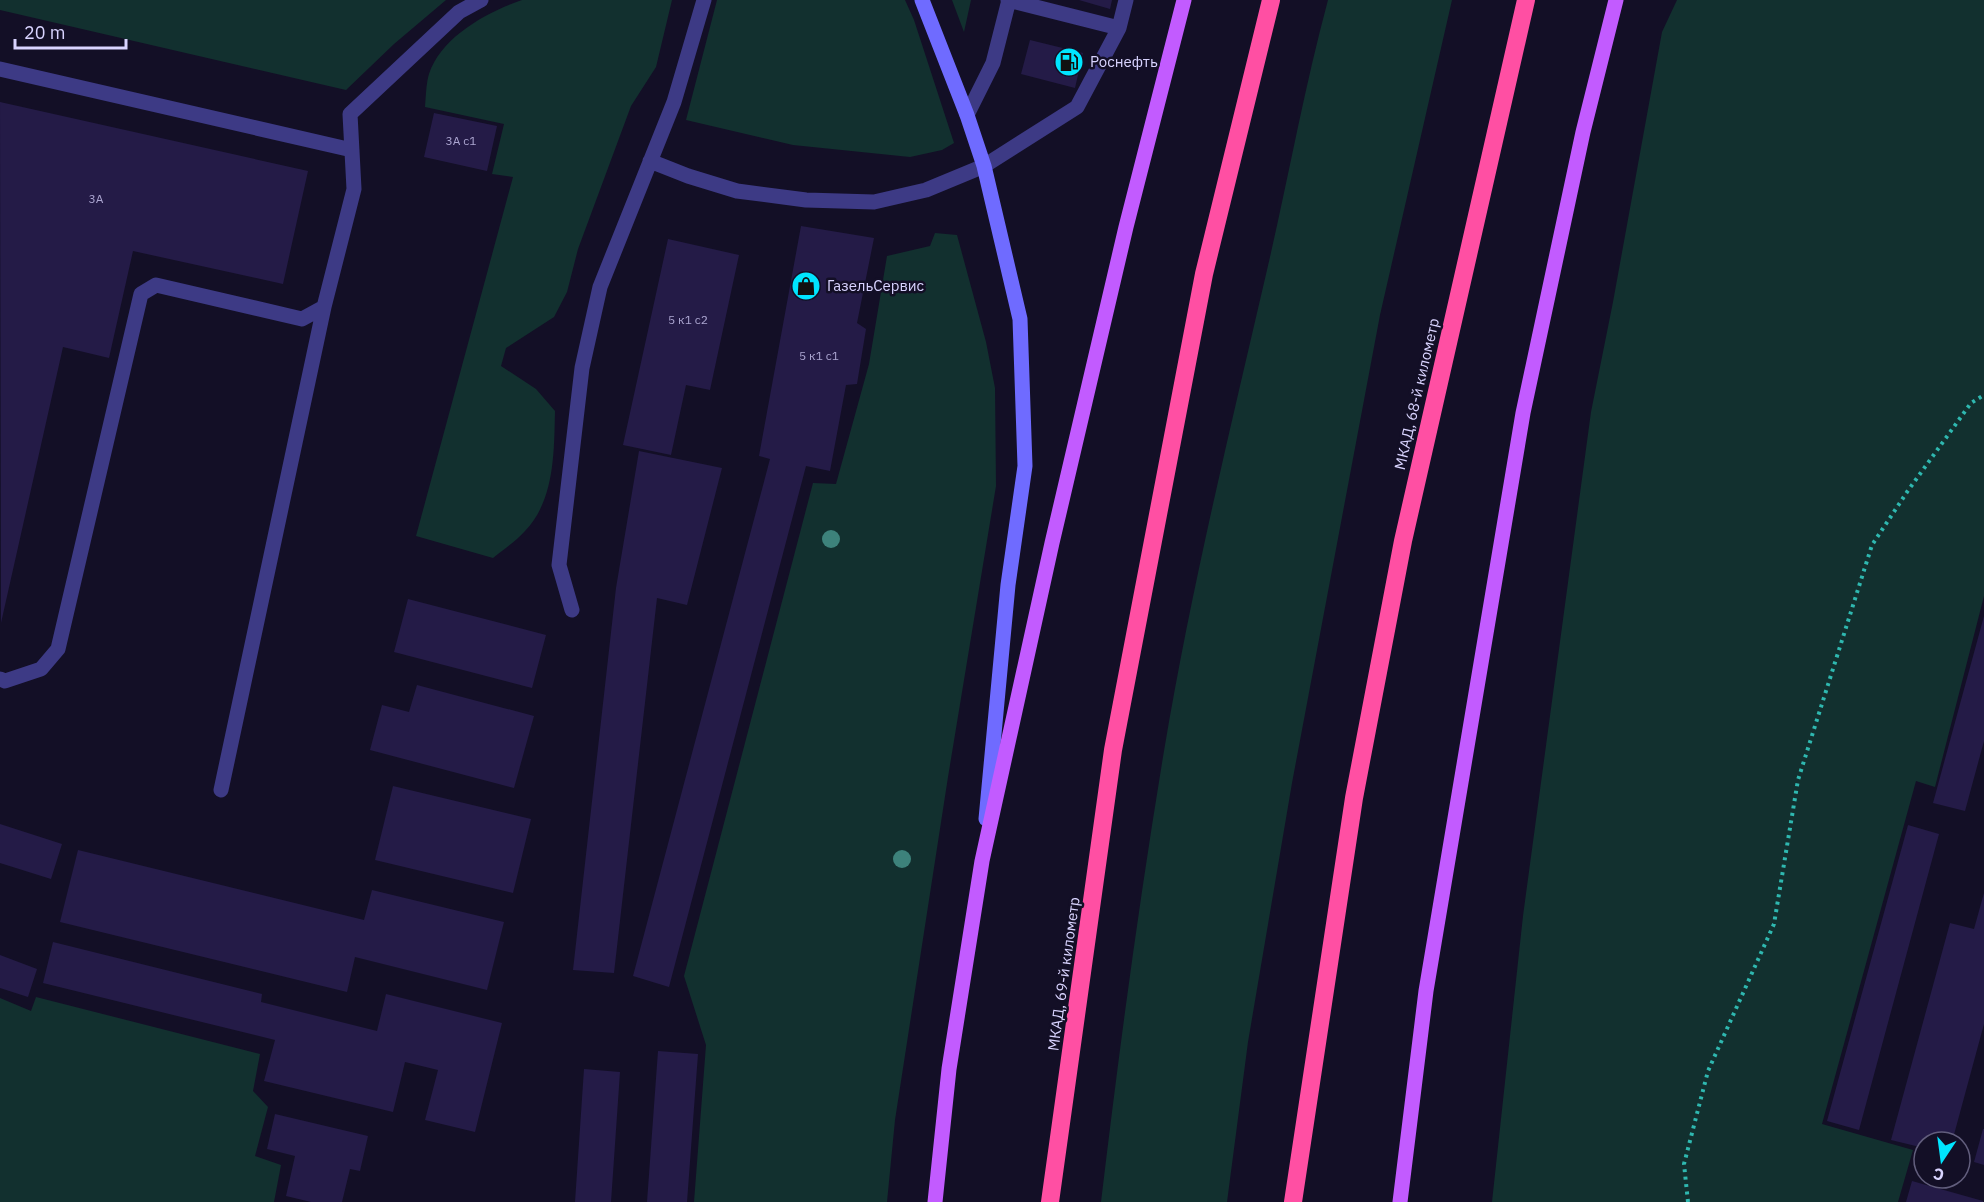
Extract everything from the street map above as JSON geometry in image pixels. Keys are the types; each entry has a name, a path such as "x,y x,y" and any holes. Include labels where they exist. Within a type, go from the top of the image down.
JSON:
{"highway":[{"name":"МКАД, 69-й километр","path":"1050,1202 1113,750 1204,274 1271,0"},
{"name":"МКАД, 68-й километр","path":"1293,1202 1354,798 1403,541 1526,0"}],"main road":[{"path":"922,0 967,115 984,166 1020,319 1025,465 1008,585 982,861 950,1069 935,1202"},
{"path":"982,861 1052,543 1126,227 1184,0"},
{"path":"1400,1202 1426,991 1523,413 1582,132 1616,0"}],"lane":[{"path":"221,790 324,308 354,189 350,114 459,12 481,0"},
{"path":"572,610 559,566 582,368 600,287 674,102 704,0"},
{"path":"967,115 993,63 1008,0 1119,28"},
{"path":"650,161 737,192 806,200 874,202 926,189 984,166 1077,107 1119,28 1126,0"},
{"path":"0,69 352,150"},
{"path":"0,680 5,681 41,669 58,649 141,294 156,285 302,319 324,308"}],"path":[{"path":"1688,1202 1684,1164 1708,1071 1774,924 1798,780 1872,545 1971,403 1984,395"}],"green space":[{"path":"0,0 446,0 394,44 346,90 0,10"},
{"path":"522,0 672,0 656,67 631,106 578,249 567,292 554,317 506,348 501,366 536,389 555,411 554,442 551,474 542,505 535,519 514,542 493,558 416,536 513,177 492,174 504,124 425,107 429,74 435,61 454,37 494,11"},
{"path":"717,0 905,0 914,20 954,143 942,150 910,157 793,145 686,120"},
{"path":"952,0 971,0 964,32"},
{"path":"1328,0 1452,0 1380,315 1292,783 1248,1042 1227,1202 1101,1202 1138,920 1186,630 1311,67"},
{"path":"1677,0 1984,0 1984,596 1935,787 1916,781 1822,1124 1912,1150 1898,1202 1492,1202 1523,916 1591,412 1662,32"},
{"path":"935,233 957,235 986,342 995,388 996,486 895,1120 887,1202 694,1202 706,1045 684,976 813,483 836,484 869,364 887,256 930,246"},
{"path":"36,997 260,1054 253,1091 268,1107 255,1156 281,1165 274,1202 0,1202 0,998 31,1011"}],"building":[{"path":"1079,0 1112,0 1110,9"},
{"path":"1030,40 1083,53 1075,88 1021,74"},
{"path":"0,102 308,171 283,284 133,251 109,358 63,347 1,623"},
{"path":"434,113 497,126 487,171 424,157"},
{"path":"801,226 874,238 857,323 866,329 857,384 846,385 830,471 806,466 669,987 633,976 770,459 759,456"},
{"path":"668,239 739,255 710,390 686,385 671,455 623,445"},
{"path":"639,451 722,468 687,605 657,598 614,973 573,970 616,588"},
{"path":"408,599 546,635 532,688 394,652"},
{"path":"1984,616 1984,741 1965,811 1933,803"},
{"path":"417,685 534,716 514,788 370,750 382,705 409,712"},
{"path":"393,786 531,819 513,893 375,860"},
{"path":"0,824 62,844 51,879 0,863"},
{"path":"1908,825 1939,834 1859,1130 1827,1121"},
{"path":"78,850 364,920 372,890 504,922 487,990 355,957 347,992 60,922"},
{"path":"1984,893 1984,1024 1955,1130 1912,1130 1912,1145 1891,1140 1950,923 1974,929"},
{"path":"53,942 262,994 261,1002 377,1031 386,994 502,1023 475,1132 425,1120 438,1070 405,1062 393,1112 264,1081 275,1040 43,983"},
{"path":"0,955 37,969 28,997 0,988"},
{"path":"658,1051 698,1054 687,1202 647,1202"},
{"path":"584,1069 620,1072 611,1202 575,1202"},
{"path":"275,1114 368,1136 360,1171 350,1169 342,1202 311,1202 286,1196 295,1156 267,1149"},
{"path":"1984,1129 1984,1165 1974,1162"},
{"path":"1912,1181 1912,1190 1944,1190 1983,1201 1983,1202 1906,1202"}],"place":[{"name":"Роснефть","path":"1069,62"},
{"name":"ГазельСервис","path":"806,286"}]}
